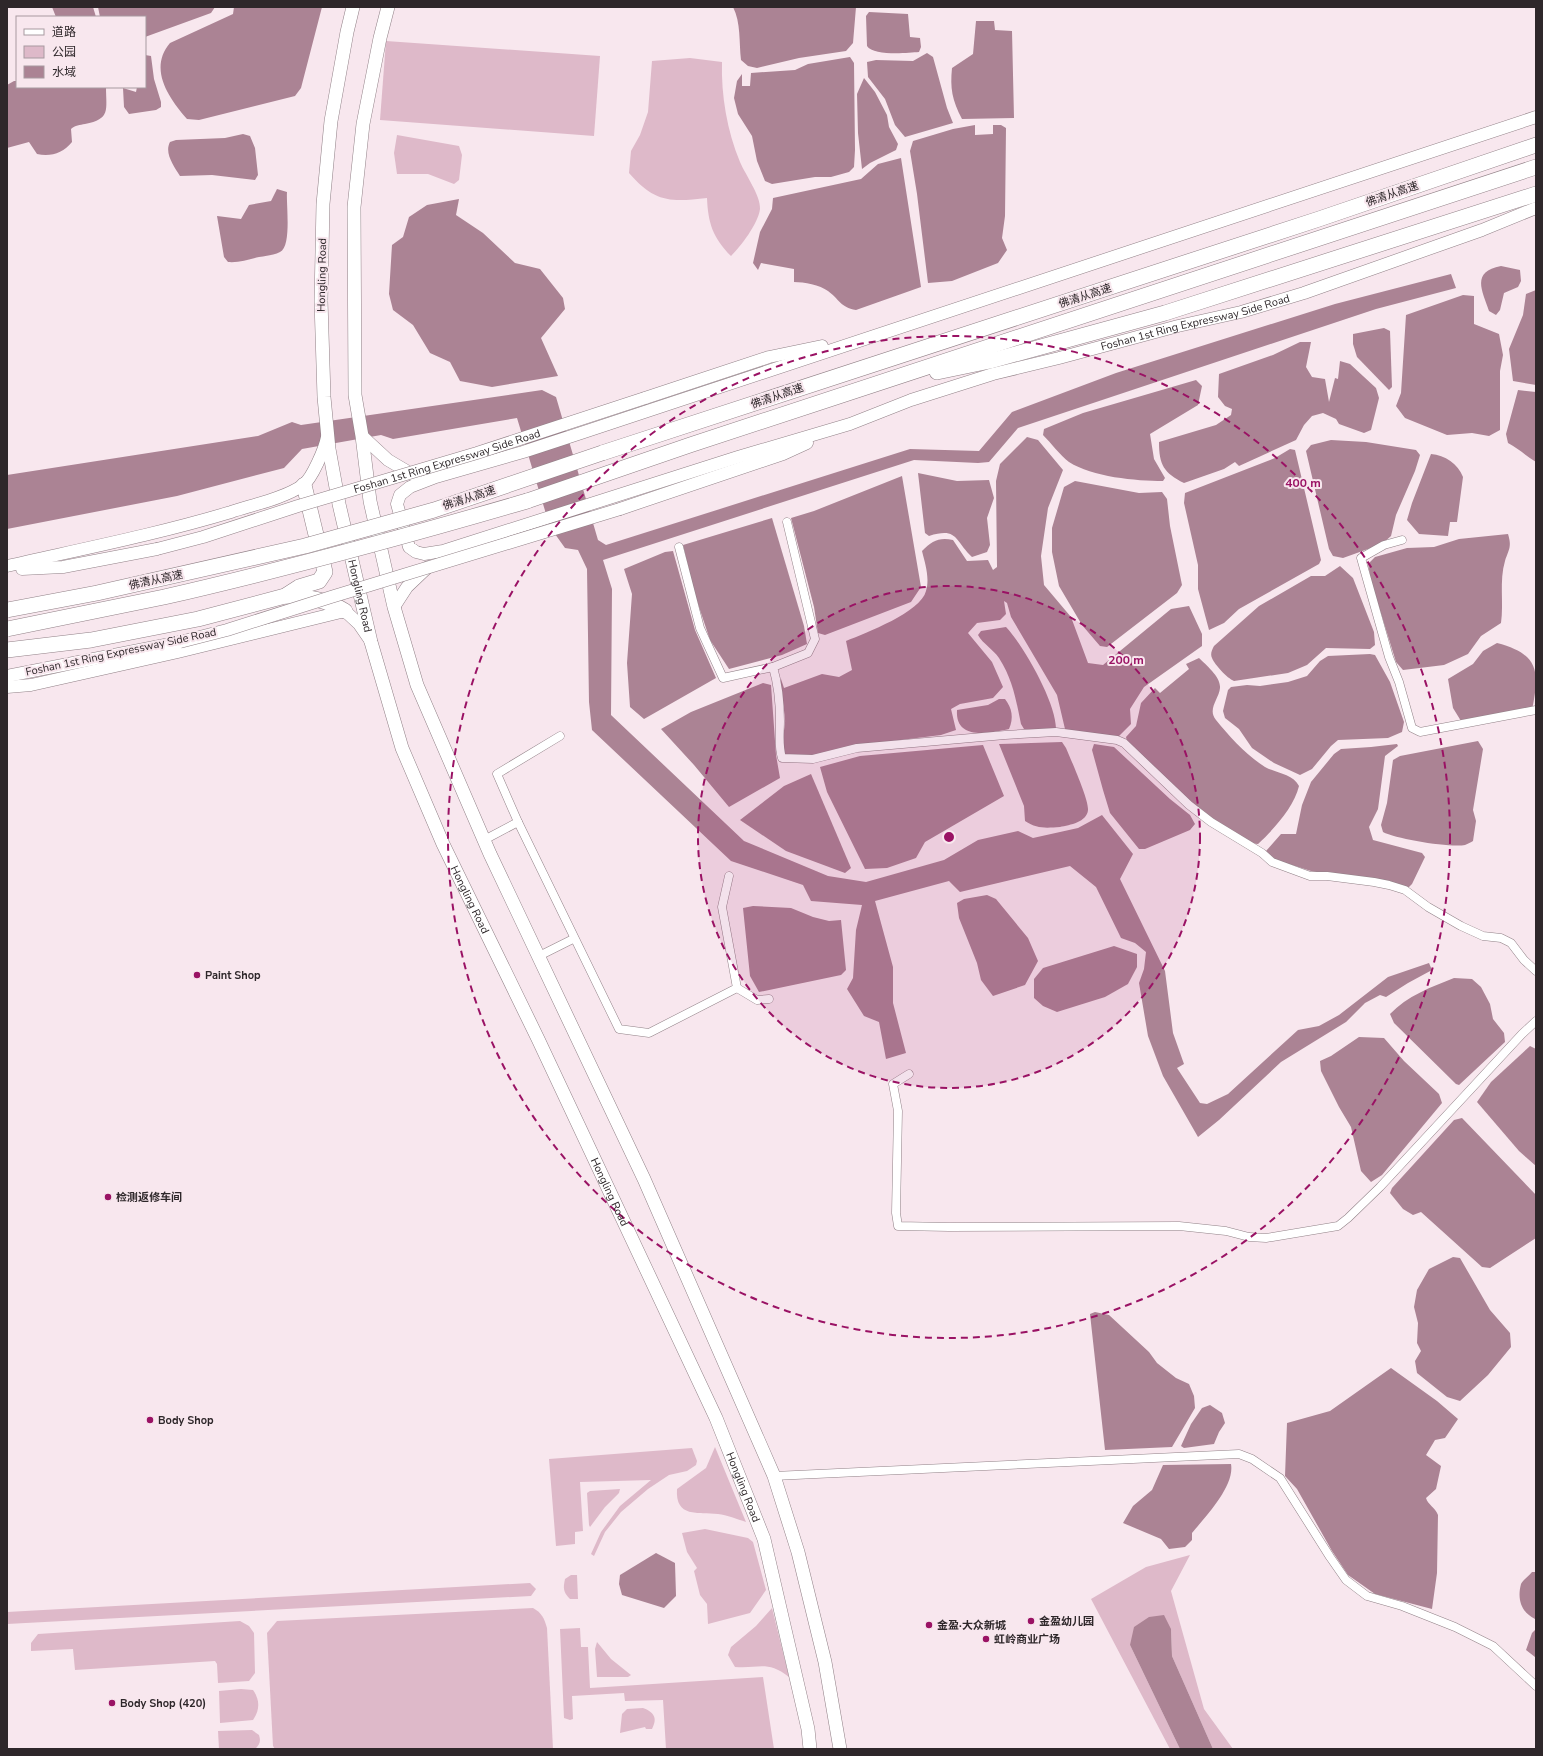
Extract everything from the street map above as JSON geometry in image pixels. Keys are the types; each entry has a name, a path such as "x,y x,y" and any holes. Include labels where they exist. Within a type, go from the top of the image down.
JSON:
{"highway":[{"name":"佛清从高速","path":"7,610 97,593 305,546 434,510 602,453 1326,216 1536,145"},
{"name":"佛清从高速","path":"7,629 164,597 418,533 527,500 856,390 1536,167"},
{"path":"856,390 990,361 1164,313 1536,194"},
{"path":"7,650 91,640 198,619 284,596 299,587 319,581 325,572 304,485"},
{"path":"284,596 305,597 332,603 345,611"}],"main road":[{"name":"Hongling Road","path":"354,7 346,32 331,121 323,204 321,301 327,449 371,642 402,748 443,844 702,1385 748,1497 764,1539 808,1729 810,1749"},
{"path":"388,7 380,38 363,124 354,207 355,395 370,501 394,607 417,685 484,840 644,1180 774,1476 798,1552 825,1662 840,1749"},
{"path":"882,333 1536,117"},
{"name":"Foshan 1st Ring Expressway Side Road","path":"7,676 180,642 227,630 620,509 782,454 850,424 911,400 993,374 1178,326 1241,312 1304,293 1482,230 1536,208"},
{"name":"Foshan 1st Ring Expressway Side Road","path":"7,568 63,568 157,549 203,537 335,494 477,453 769,357 882,333"},
{"name":"Foshan 1st Ring Expressway Side Road","path":"850,424 738,457 443,552 424,554 416,552 409,547 397,504 400,495 410,487 436,477 523,452 882,333"},
{"path":"362,436 398,467 416,476 436,477"},
{"path":"7,568 184,526 265,502 304,485 327,449"},
{"path":"394,607 407,587 443,552"},
{"path":"7,687 31,685 178,652 345,611 359,624 371,642"}],"street":[{"path":"679,547 700,628 724,678 773,667 808,653 815,639 787,522"},
{"path":"1402,540 1384,545 1361,558 1389,657 1399,682 1412,728 1420,732 1536,710"},
{"path":"773,667 776,677 780,720 778,748 782,758 813,759 857,748 998,735 1056,732 1117,740 1124,743 1189,805 1211,822 1262,853 1272,862 1310,876 1328,876 1374,882 1405,890 1428,907 1461,926 1483,936 1501,938 1511,943 1524,960 1536,971"},
{"path":"560,736 497,774 573,938 619,1029 649,1033 738,988"},
{"path":"484,840 518,822"},
{"path":"730,876 722,907 738,988 757,1000 769,999"},
{"path":"538,956 573,938"},
{"path":"909,1074 893,1084 898,1111 896,1213 898,1226 949,1228 1179,1226 1226,1231 1250,1237 1266,1238 1338,1226 1348,1218 1385,1181 1522,1034 1536,1021"},
{"path":"774,1476 1239,1454 1252,1459 1280,1478 1330,1558 1346,1580 1367,1596 1402,1606 1455,1627 1494,1646 1536,1686"}],"green space":[{"path":"386,41 600,56 594,136 380,120"},
{"path":"690,58 722,62 724,100 728,125 735,150 760,204 759,215 753,228 731,256 720,243 710,223 707,198 673,200 664,198 647,190 629,173 631,151 640,135 648,112 652,61"},
{"path":"397,135 459,146 462,155 459,180 454,184 428,174 397,174 394,153"},
{"path":"715,1447 746,1522 721,1515 689,1512 680,1505 677,1498 677,1489 706,1468"},
{"path":"692,1448 697,1461 696,1465 687,1471 669,1475 648,1489 621,1512 605,1532 594,1556 591,1554 601,1532 620,1506 651,1480 580,1482 583,1531 575,1532 575,1544 556,1546 549,1459"},
{"path":"620,1489 619,1493 605,1507 590,1527 587,1493 590,1491"},
{"path":"705,1529 748,1538 753,1542 766,1590 750,1613 708,1624 707,1604 700,1595 694,1571 697,1568 687,1552 682,1533"},
{"path":"1190,1555 1171,1591 1204,1709 1233,1749 1213,1749 1172,1656 1171,1629 1130,1645 1180,1749 1170,1749 1091,1599 1146,1567"},
{"path":"571,1575 577,1575 578,1599 570,1599 564,1590 565,1579"},
{"path":"530,1583 536,1589 531,1596 7,1624 7,1612"},
{"path":"533,1608 542,1616 547,1628 553,1749 275,1749 273,1746 267,1633 277,1621"},
{"path":"772,1608 789,1677 769,1667 735,1667 728,1655 731,1647 756,1626"},
{"path":"240,1621 249,1626 254,1633 255,1673 249,1681 218,1683 217,1664 215,1661 75,1670 73,1649 31,1651 31,1643 38,1634"},
{"path":"580,1628 581,1647 588,1647 590,1688 763,1677 774,1749 666,1749 663,1700 625,1701 624,1693 572,1696 573,1719 570,1720 564,1718 560,1629"},
{"path":"597,1642 611,1659 631,1675 628,1677 597,1677 595,1649"},
{"path":"241,1689 253,1690 257,1698 258,1709 253,1720 220,1723 219,1691"},
{"path":"643,1708 650,1711 654,1716 655,1722 652,1729 646,1729 645,1727 620,1733 622,1714 627,1709"},
{"path":"252,1730 259,1735 260,1739 259,1744 255,1749 219,1749 218,1731"}],"water":[{"path":"52,7 93,7 96,16 56,16"},
{"path":"98,7 215,7 211,13 146,37 146,16 100,16"},
{"path":"234,7 322,7 301,88 295,96 199,120 187,119 168,93 164,83 161,73 161,63 164,53 170,43 233,14"},
{"path":"733,7 856,7 853,43 846,51 799,58 757,68 748,66 741,60 739,26"},
{"path":"869,12 908,14 910,37 920,38 921,47 919,52 883,53 870,49 867,46 866,16"},
{"path":"976,21 994,21 995,30 1012,31 1014,118 962,119 956,106 951,82 952,68 973,54"},
{"path":"927,53 933,57 947,108 953,123 905,137 895,125 885,99 868,77 867,62 876,60 913,61"},
{"path":"146,55 151,56 154,79 161,102 161,107 156,110 129,114 124,107 123,88 136,92 137,88 146,88"},
{"path":"850,57 854,63 854,167 849,172 831,177 815,177 772,184 765,181 757,161 752,136 738,114 734,98 737,81 742,74 742,86 750,86 751,73 795,70 808,64"},
{"path":"864,78 875,92 887,115 889,127 898,144 896,150 870,163 862,169 858,133 857,94"},
{"path":"16,81 16,88 106,88 105,112 103,116 93,122 78,125 71,129 72,142 65,149 56,153 47,155 37,154 29,142 7,148 7,85"},
{"path":"975,125 975,135 993,134 993,125 1001,125 1006,128 1005,216 1002,238 1007,250 998,263 952,281 928,283 910,151 913,141 953,129"},
{"path":"243,134 250,136 255,148 258,175 255,180 212,175 180,176 169,155 168,146 170,142 176,140 225,138"},
{"path":"901,158 921,287 856,310 843,305 828,291 821,287 807,283 794,282 794,269 761,263 758,270 753,263 760,232 772,209 773,198 861,179 878,164"},
{"path":"277,189 287,192 288,224 284,248 280,252 273,255 228,262 224,257 217,216 241,219 249,205 271,201"},
{"path":"459,199 456,215 483,233 515,263 540,269 563,298 565,309 541,338 558,376 492,387 460,381 450,362 430,353 413,325 393,310 389,294 392,245 403,237 409,217 427,205"},
{"path":"1501,266 1520,270 1521,281 1518,287 1504,293 1500,310 1496,315 1489,311 1481,283 1482,277 1485,273"},
{"path":"1451,274 1456,288 1376,309 1018,428 989,462 978,463 914,460 603,560 612,589 611,715 744,841 828,876 866,882 944,860 978,840 1018,831 1033,838 1078,828 1102,815 1133,854 1120,879 1165,971 1173,1033 1184,1064 1177,1068 1200,1103 1207,1104 1228,1094 1298,1030 1319,1026 1339,1015 1388,977 1429,963 1432,970 1386,997 1380,995 1365,1003 1346,1022 1281,1062 1219,1120 1198,1137 1163,1076 1148,1036 1139,983 1144,969 1146,952 1135,943 1121,938 1096,887 1070,866 960,892 949,881 875,901 893,967 893,1003 906,1053 886,1059 879,1022 864,1016 847,989 853,978 856,930 862,905 811,901 803,885 731,861 592,730 589,702 587,569 578,550 565,548 550,527 517,418 393,439 381,435 302,449 284,468 177,496 7,529 7,475 258,436 292,422 301,425 542,390 556,397 598,540 606,545 910,449 979,451 1012,412 1116,373 1335,304"},
{"path":"1536,290 1536,385 1513,381 1509,349 1523,315 1526,294"},
{"path":"1463,295 1474,296 1474,324 1499,334 1503,355 1500,371 1500,430 1489,436 1472,433 1447,435 1405,418 1396,406 1401,393 1406,315"},
{"path":"1384,328 1390,331 1392,387 1389,390 1357,357 1353,344 1353,334"},
{"path":"1300,342 1311,342 1306,367 1312,377 1325,379 1329,402 1335,378 1338,379 1340,361 1350,364 1376,388 1379,398 1371,430 1364,433 1339,424 1336,419 1323,413 1312,416 1304,425 1296,440 1239,466 1235,462 1224,469 1184,483 1167,472 1160,457 1159,442 1216,425 1231,415 1232,409 1225,406 1218,397 1219,374 1273,355"},
{"path":"1196,380 1202,386 1198,405 1150,434 1154,459 1165,478 1163,481 1140,480 1102,475 1079,467 1069,462 1043,435 1044,429 1083,413"},
{"path":"1518,390 1536,392 1536,462 1508,443 1506,434"},
{"path":"1027,437 1038,440 1063,470 1048,508 1041,556 1044,585 1071,617 1088,663 1103,665 1171,609 1189,606 1202,634 1202,646 1144,687 1130,709 1131,724 1117,738 1083,734 1065,729 1057,695 1011,617 1007,603 1004,601 1006,614 1000,620 977,623 968,633 992,662 1003,687 993,698 960,704 951,709 956,730 941,735 852,746 806,757 786,756 782,746 785,714 780,694 781,679 784,688 822,674 839,677 852,670 846,641 892,621 914,607 922,599 927,586 927,571 922,551 933,542 944,539 953,540 967,561 988,560 993,570 997,567 996,481 1000,464"},
{"path":"1331,440 1366,442 1416,450 1420,455 1415,471 1396,515 1391,536 1382,544 1343,558 1333,556 1329,549 1306,451 1311,445"},
{"path":"1290,449 1295,450 1321,560 1319,564 1239,609 1224,623 1209,630 1198,589 1198,565 1184,503 1185,493 1275,458"},
{"path":"1431,454 1446,458 1458,468 1463,477 1457,522 1450,522 1448,536 1419,534 1407,520"},
{"path":"918,473 957,481 989,480 994,498 987,518 990,545 987,552 972,557 951,534 945,533 929,536 925,533"},
{"path":"902,476 921,587 911,602 825,635 818,633 814,607 791,518 814,511"},
{"path":"1075,481 1139,493 1162,492 1167,499 1170,526 1182,585 1177,593 1107,647 1100,646 1082,625 1059,586 1052,552 1052,528 1064,487"},
{"path":"772,518 804,626 807,644 782,655 729,669 710,640 695,595 683,545"},
{"path":"1508,534 1510,545 1502,576 1501,623 1481,636 1468,654 1444,665 1403,670 1396,662 1371,581 1368,564 1375,557 1407,548 1434,547 1459,539"},
{"path":"673,551 695,630 716,678 644,719 630,707 627,663 632,594 624,569 665,552"},
{"path":"1340,566 1353,578 1374,632 1375,645 1370,649 1326,648 1307,665 1288,673 1234,681 1218,668 1211,656 1214,646 1259,606 1311,576 1325,576"},
{"path":"1006,627 1022,647 1038,676 1051,706 1055,719 1056,730 1024,729 1021,724 1016,698 1008,674 997,655 978,635 981,631"},
{"path":"1497,643 1511,647 1521,653 1529,659 1533,666 1536,675 1536,685 1532,710 1461,721 1453,708 1448,679 1473,664 1483,651"},
{"path":"1375,655 1390,682 1404,722 1402,732 1388,738 1338,740 1331,746 1312,769 1300,775 1274,763 1252,748 1239,729 1225,718 1223,711 1228,690 1231,687 1247,685 1260,686 1288,682 1307,676 1320,661 1328,656"},
{"path":"1199,658 1216,676 1220,684 1219,692 1213,708 1216,720 1251,757 1269,769 1289,776 1299,786 1293,802 1288,810 1277,825 1258,844 1247,843 1188,802 1127,742 1126,737 1136,726 1141,703 1155,688 1160,693 1189,669 1186,664"},
{"path":"763,683 771,685 776,755 780,778 729,807 694,765 661,729 691,712"},
{"path":"999,699 1005,699 1011,710 1012,717 1009,729 975,733 962,727 958,720 957,710 988,705"},
{"path":"1478,741 1483,749 1473,810 1476,821 1473,841 1465,845 1458,846 1436,844 1411,840 1383,832 1381,825 1387,803 1393,760 1400,756"},
{"path":"1062,742 1066,748 1083,789 1088,805 1087,814 1081,820 1073,824 1060,827 1038,827 1025,821 1024,806 999,744"},
{"path":"1094,744 1114,747 1170,799 1190,815 1195,824 1190,830 1145,849 1139,849 1110,813 1092,750"},
{"path":"1397,744 1398,746 1385,756 1378,809 1369,827 1373,840 1422,853 1425,857 1412,884 1408,888 1311,871 1273,859 1266,851 1281,834 1296,834 1302,805 1311,782 1334,754 1341,749"},
{"path":"983,745 1004,796 925,842 916,858 887,868 865,869 827,792 820,767 860,756"},
{"path":"811,774 851,868 845,873 786,851 740,820 784,786"},
{"path":"987,895 996,899 1028,938 1038,961 1025,985 993,996 981,980 977,963 959,918 957,903 964,899"},
{"path":"753,906 791,908 813,917 829,921 841,920 846,970 841,975 759,992 750,976 743,908"},
{"path":"1114,946 1137,954 1137,967 1128,984 1105,997 1057,1012 1043,1006 1034,998 1034,979 1043,968"},
{"path":"1454,978 1472,979 1481,987 1490,1004 1493,1019 1504,1033 1505,1042 1459,1085 1456,1084 1394,1023 1390,1014 1412,997"},
{"path":"1359,1037 1384,1038 1404,1061 1439,1094 1442,1103 1382,1175 1371,1182 1361,1171 1351,1127 1321,1071 1320,1061 1331,1056"},
{"path":"1530,1046 1536,1049 1536,1166 1519,1151 1477,1102 1491,1082"},
{"path":"1462,1118 1536,1195 1536,1238 1490,1268 1482,1267 1421,1212 1413,1215 1403,1209 1390,1193 1392,1188 1454,1120"},
{"path":"1453,1257 1460,1258 1490,1310 1510,1333 1511,1347 1488,1375 1460,1401 1447,1397 1417,1373 1415,1361 1421,1351 1417,1343 1418,1323 1414,1307 1417,1290 1429,1269"},
{"path":"1095,1312 1109,1315 1149,1352 1157,1363 1176,1378 1189,1384 1194,1396 1195,1408 1172,1447 1105,1450 1090,1314"},
{"path":"1391,1368 1437,1401 1458,1419 1445,1438 1435,1440 1426,1455 1441,1466 1436,1489 1426,1498 1438,1515 1437,1573 1432,1609 1375,1594 1348,1575 1332,1551 1297,1489 1285,1476 1287,1423 1330,1411"},
{"path":"1210,1405 1222,1413 1225,1423 1214,1444 1184,1448 1181,1446 1191,1424 1202,1408"},
{"path":"1231,1464 1231,1473 1224,1491 1218,1501 1192,1533 1192,1540 1185,1547 1169,1549 1161,1539 1123,1523 1133,1506 1152,1490 1163,1465"},
{"path":"656,1553 675,1563 676,1596 664,1608 622,1595 619,1584 620,1575"},
{"path":"1532,1572 1536,1572 1535,1619 1526,1613 1520,1600 1521,1584"},
{"path":"1164,1615 1171,1629 1172,1656 1213,1749 1180,1749 1130,1645 1134,1627 1149,1617"},
{"path":"1536,1629 1536,1664 1535,1657 1526,1650 1532,1633"}],"place":[{"name":"Paint Shop","path":"197,975"},
{"name":"检测返修车间","path":"108,1197"},
{"name":"Body Shop","path":"150,1420"},
{"name":"金盈幼儿园","path":"1031,1621"},
{"name":"金盈·大众新城","path":"929,1625"},
{"name":"虹岭商业广场","path":"986,1639"},
{"name":"Body Shop (420)","path":"112,1703"}]}
